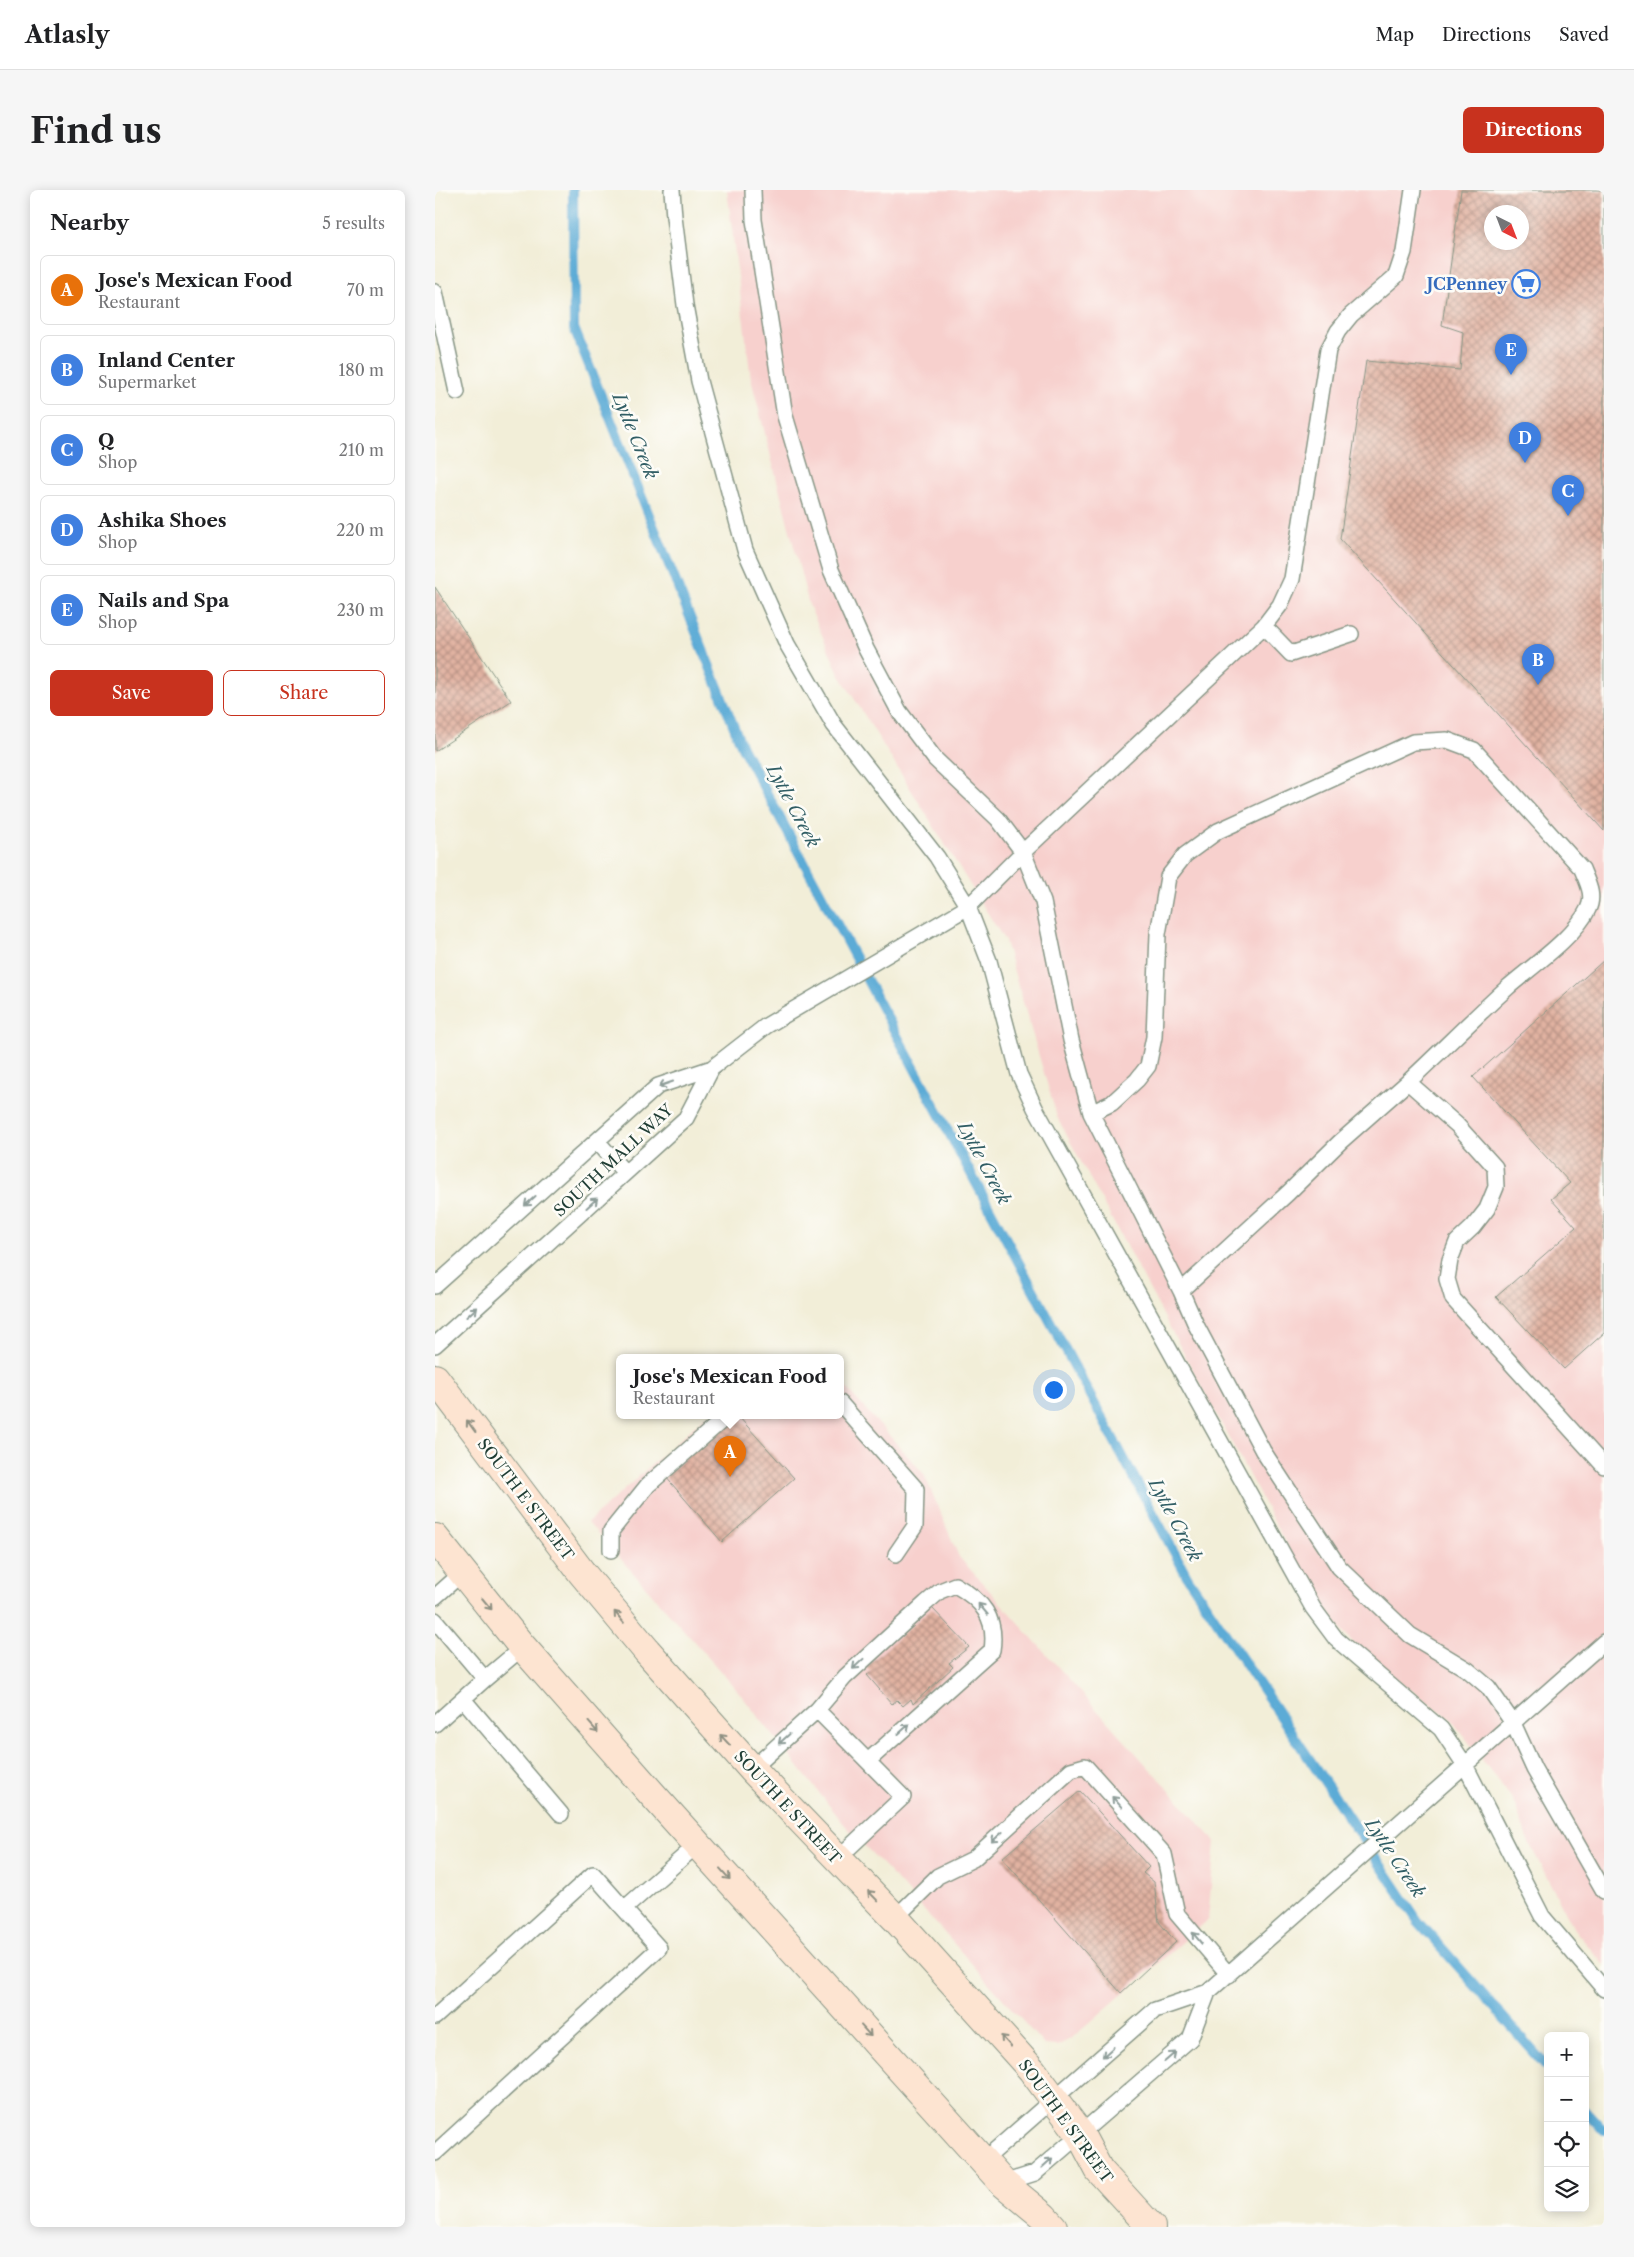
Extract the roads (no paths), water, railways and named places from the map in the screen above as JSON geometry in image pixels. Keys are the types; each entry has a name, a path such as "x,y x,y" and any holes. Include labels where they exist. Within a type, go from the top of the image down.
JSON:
{"main road":[{"name":"SOUTH E STREET","path":"435,1378 582,1573 653,1658 751,1769 895,1918 1032,2070 1080,2134 1099,2170 1151,2227"},
{"path":"435,1538 523,1647 698,1844 1003,2183 1043,2216 1053,2227"}],"lane":[{"path":"673,190 674,217 685,305 699,381 745,550 787,644 834,725 937,857 968,907 989,961 1019,1074 1035,1108 1313,1608 1336,1640 1441,1729 1465,1765 1542,1916 1604,1989"},
{"path":"753,190 754,220 785,416 831,570 866,649 899,711 935,759 998,819 1023,852 1043,902 1071,1040 1091,1113 1181,1291 1196,1325 1263,1451 1339,1567 1410,1635 1468,1670 1488,1687 1513,1723 1534,1768 1604,1891"},
{"path":"712,1068 766,1026 968,907 1023,852 1264,626 1280,605 1291,579 1328,350 1338,331 1351,316 1396,276 1404,252 1413,190"},
{"path":"435,292 457,392"},
{"path":"1264,626 1291,654 1351,634"},
{"path":"1091,1113 1112,1103 1137,1080 1147,1066 1154,1037 1158,934 1167,877 1185,854 1218,831 1390,751 1413,742 1447,740 1474,750 1582,870 1591,890 1589,907 1580,921 1560,943 1505,990 1408,1082 1340,1142 1289,1193 1181,1291"},
{"name":"SOUTH MALL WAY","path":"435,1286 658,1086 712,1068"},
{"name":"SOUTH MALL WAY","path":"435,1345 686,1118 712,1068"},
{"path":"1408,1082 1457,1125 1495,1168 1496,1187 1487,1209 1473,1227 1457,1242 1450,1260 1447,1279 1453,1300 1604,1466"},
{"path":"597,1141 625,1173"},
{"path":"844,1407 916,1489 915,1526 896,1554"},
{"path":"611,1550 611,1531 648,1485 724,1419"},
{"path":"435,1597 462,1573"},
{"path":"751,1769 817,1710 845,1677 940,1592 955,1585 969,1593 991,1618 992,1650 868,1761"},
{"path":"435,1620 485,1679"},
{"path":"984,2160 1155,2010 1208,1992 1229,1975 1604,1642"},
{"path":"435,1724 523,1647"},
{"path":"463,1699 561,1814"},
{"path":"817,1710 903,1798 837,1859"},
{"path":"895,1918 938,1876 973,1859 1071,1770 1085,1766 1164,1854 1177,1914 1229,1975"},
{"path":"624,1908 698,1844"},
{"path":"435,2018 593,1874 659,1948 435,2153"},
{"path":"1003,2183 1035,2173 1190,2039 1208,1992"}],"waterway":[{"name":"Lytle Creek","path":"573,190 574,328 742,747 1188,1578 1418,1921 1544,2063"},
{"name":"Lytle Creek","path":"1589,2114 1604,2131"}],"place":[{"name":"JCPenney","path":"1526,284"},
{"name":"Nails and Spa","path":"1511,375"},
{"name":"Ashika Shoes","path":"1525,463"},
{"name":"Q","path":"1568,516"},
{"name":"Inland Center","path":"1538,685"},
{"name":"Jose's Mexican Food","path":"730,1477"}]}
